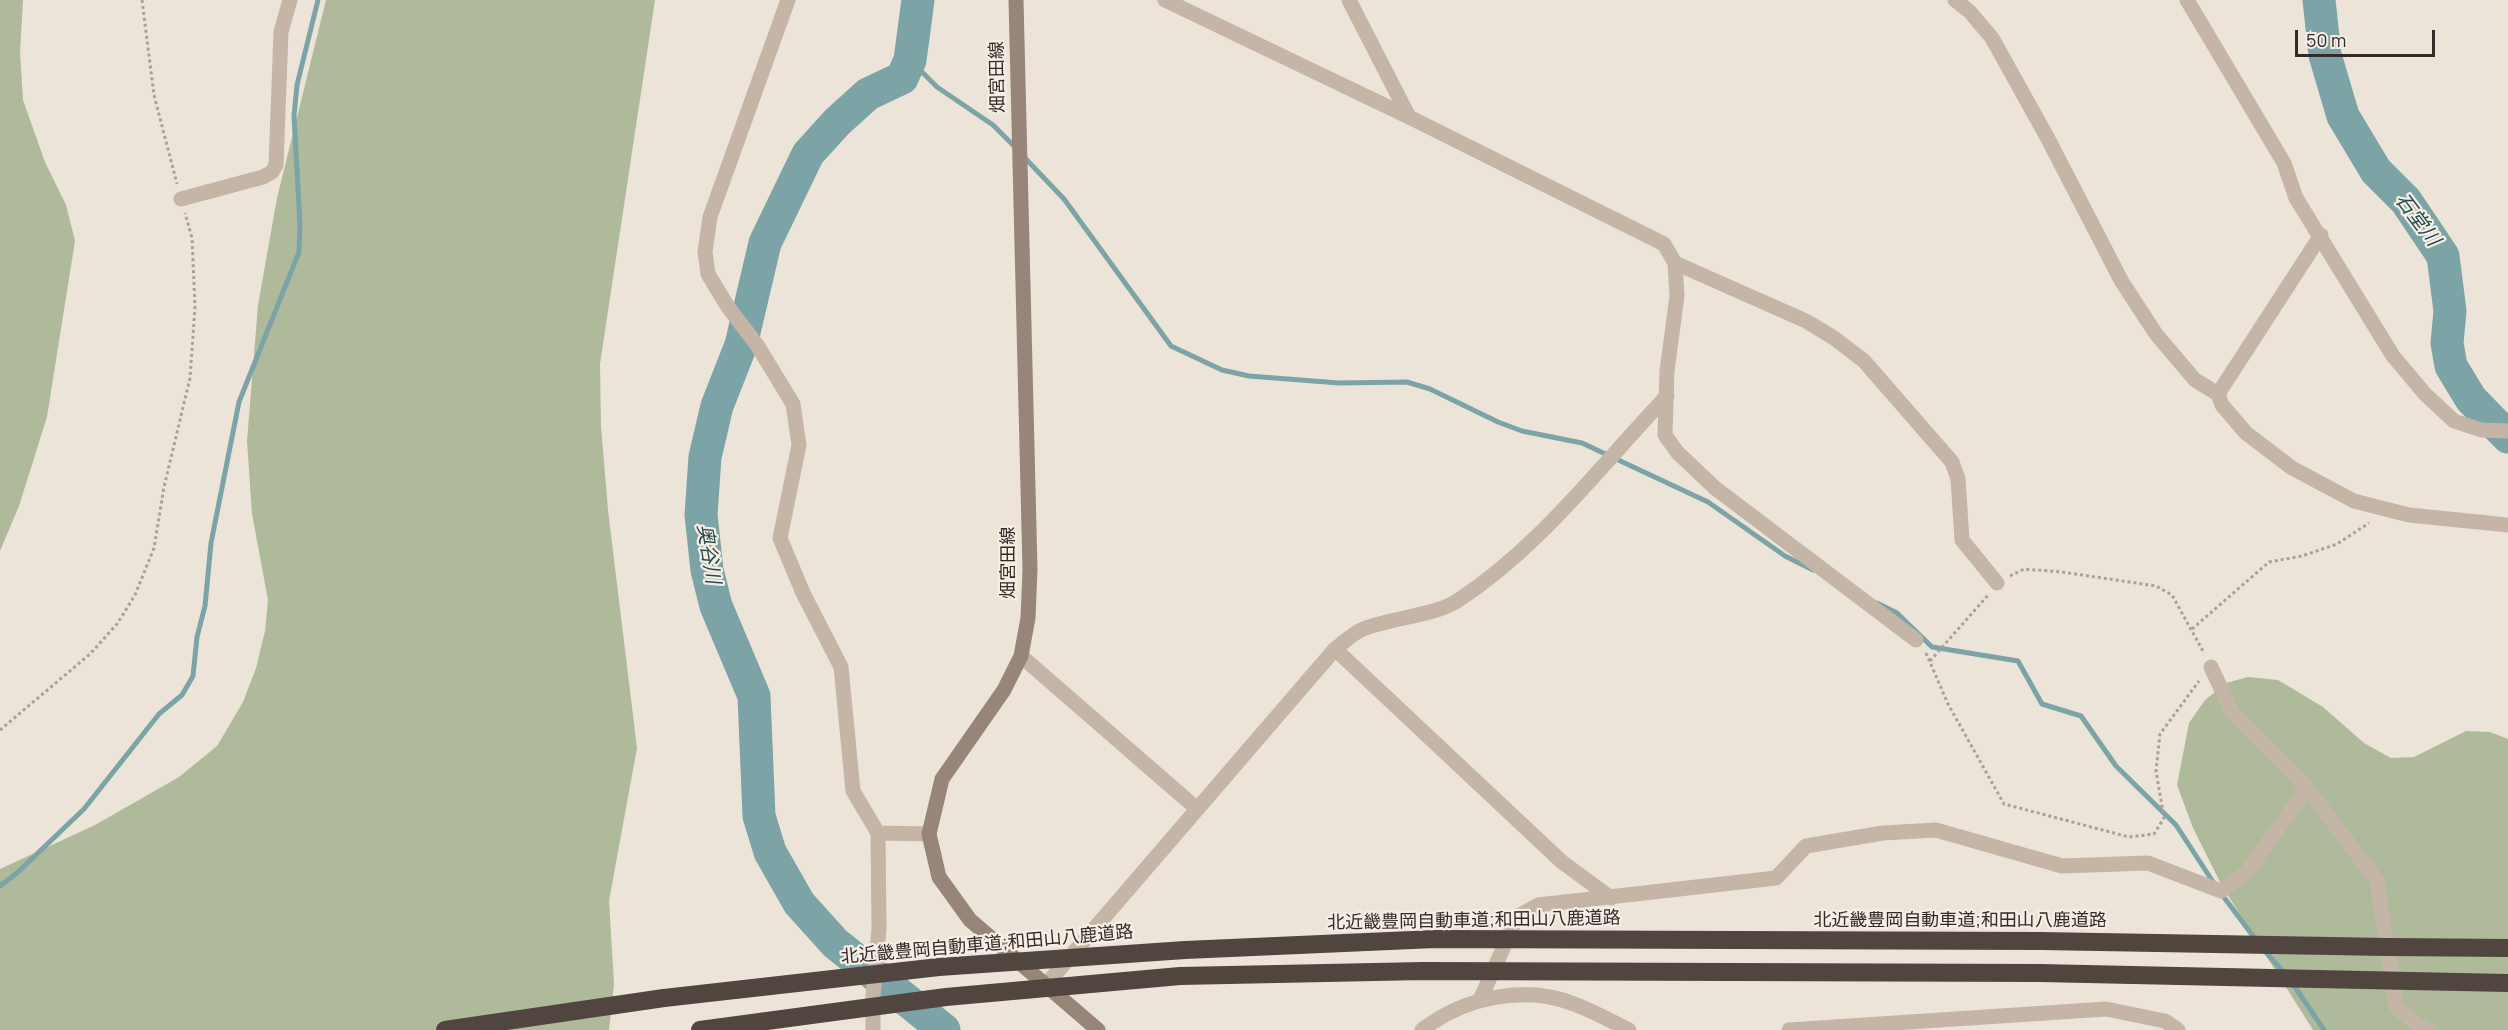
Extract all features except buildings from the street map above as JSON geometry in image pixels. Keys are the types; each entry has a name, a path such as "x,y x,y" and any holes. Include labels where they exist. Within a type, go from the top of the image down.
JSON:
{"highway":[{"name":"北近畿豊岡自動車道;和田山八鹿道路","path":"445,1030 664,998 951,967 1185,950 1434,939 2029,941 2508,948"},
{"path":"700,1030 946,998 1180,976 1423,971 2017,973 2508,983"}],"main road":[{"name":"畑宮田線","path":"1016,0 1030,568 1028,618 1021,656 1004,690 942,779 929,834 939,877 970,920 1098,1030"}],"street":[{"path":"181,199 263,177 272,172 276,165 281,32 290,0"},
{"path":"788,0 714,206 705,252 708,274 728,307 757,345 793,404 799,445 780,537 802,593 841,667 853,791 878,833 879,929 873,996 873,1030"},
{"path":"1166,0 1409,117 1664,244 1675,263 1677,296 1666,396 1665,435 1677,452 1715,488 1916,640"},
{"path":"1349,0 1409,117"},
{"path":"1955,0 1971,12 1992,38 2047,137 2122,282 2156,334 2195,380 2218,394 2222,405 2247,433 2292,468 2354,501 2409,515 2508,525"},
{"path":"2187,0 2284,163 2296,198 2321,235 2393,356 2425,394 2454,421 2481,430 2508,431"},
{"path":"2218,394 2321,235"},
{"path":"1675,263 1806,321 1864,361 1952,462 1958,479 1962,540 1997,583"},
{"path":"1045,986 1335,649 1360,630 1454,603 1492,577 1528,547 1558,517 1666,396"},
{"path":"1335,649 1562,862 1611,898"},
{"path":"1021,656 1196,808"},
{"path":"2211,667 2233,714 2307,788 2377,881 2396,1006 2413,1022 2428,1030"},
{"path":"1480,1000 1516,917 1547,903 1611,898 1776,878 1806,846 1883,833 1936,830 2062,866 2148,863 2221,891 2246,873 2307,788"},
{"path":"878,833 929,834"},
{"path":"1422,1030 1440,1016 1480,1000 1531,994 1573,1003 1629,1030"},
{"path":"1789,1030 2106,1009 2165,1021 2178,1030"}],"path":[{"path":"0,730 90,654 117,624 135,595 154,548 164,487 190,378 195,307 192,238 154,95 142,0"},
{"path":"2192,629 2269,562 2302,556 2337,544 2389,510"},
{"path":"2024,569 2062,572 2156,586 2172,594 2211,667 2160,734 2156,771 2164,818 2154,834 2129,837 2004,804 1948,705 1930,661 1981,605 1997,583 2024,569"}],"green space":[{"path":"0,0 23,0 20,52 23,100 45,162 66,205 75,241 47,417 19,506 0,551"},
{"path":"326,0 655,0 600,364 601,426 608,510 637,748 609,901 614,984 609,1030 0,1030 0,869 95,825 179,777 217,746 243,702 256,668 265,631 268,600 252,514 247,441 258,305 277,198"},
{"path":"2248,677 2278,680 2323,707 2364,743 2391,758 2414,757 2466,731 2490,732 2508,739 2508,1030 2313,1030 2222,886 2193,828 2177,785 2189,723 2205,700 2226,683"}],"waterway":[{"path":"0,886 17,873 84,809 159,714 182,695 193,676 197,637 205,606 211,543 239,402 299,252 300,225 294,116 297,85 318,0"},
{"name":"奥谷川","path":"918,0 910,60 902,78 868,94 837,122 808,154 765,243 741,345 717,406 705,457 701,515 707,570 716,606 754,696 759,816 770,852 799,903 835,943 944,1030"},
{"name":"石堂川","path":"2319,0 2325,55 2343,116 2376,171 2406,201 2443,256 2450,311 2447,343 2451,366 2471,399 2508,437"},
{"path":"910,60 937,87 993,125 1016,148"},
{"path":"1024,157 1064,199 1171,346 1222,370 1249,376 1339,383 1407,382 1430,389 1522,431 1582,443 1708,502 1785,556 1813,570"},
{"path":"1877,603 1897,613 1932,647 2018,661 2042,704 2081,716 2116,766 2176,825 2215,885"},
{"path":"2220,892 2256,940"},
{"path":"2264,950 2285,974"},
{"path":"2293,984 2324,1030"}]}
